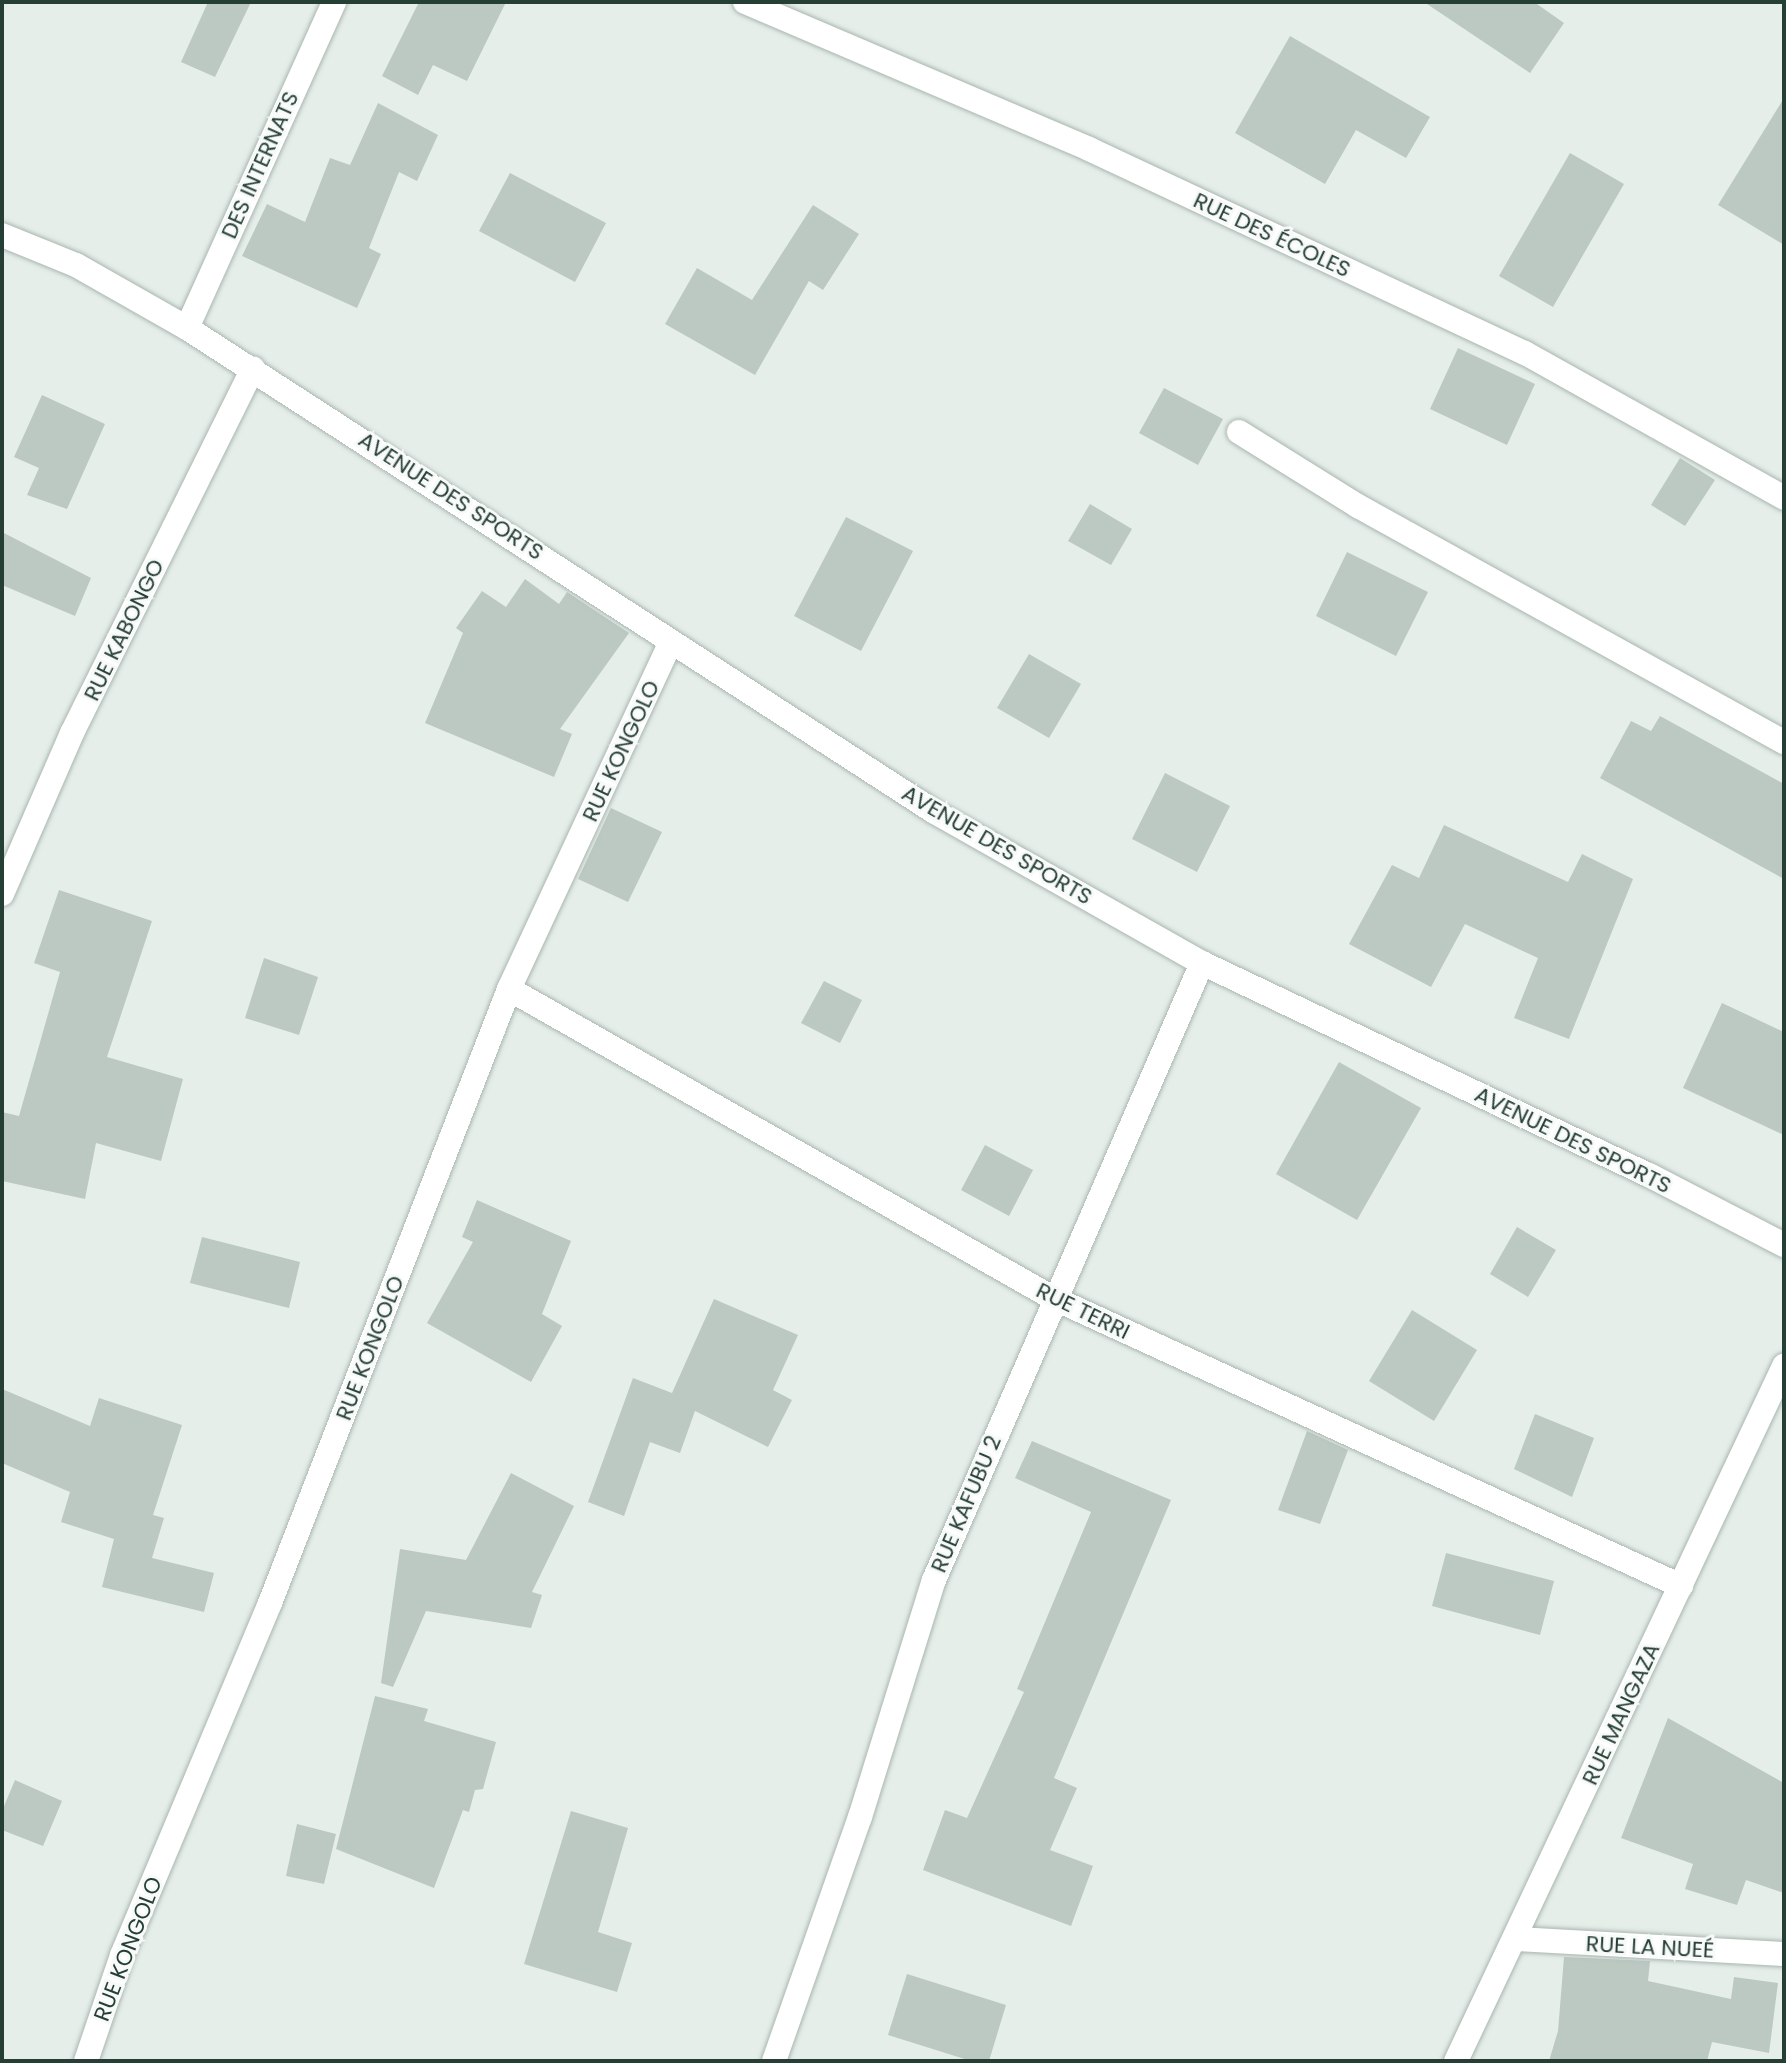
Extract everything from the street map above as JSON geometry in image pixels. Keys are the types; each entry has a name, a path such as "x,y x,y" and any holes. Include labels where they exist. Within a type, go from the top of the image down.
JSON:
{"street":[{"name":"DES INTERNATS","path":"187,328 334,2"},
{"name":"RUE DES ÉCOLES","path":"745,2 1089,149 1525,353 1784,498"},
{"path":"2,235 76,265 253,369"},
{"name":"AVENUE DES SPORTS","path":"253,369 933,811 1202,963 1649,1175 1784,1245"},
{"name":"RUE KABONGO","path":"2,894 72,733 253,369"},
{"path":"1239,432 1358,506 1784,742"},
{"name":"RUE KONGOLO","path":"86,2061 122,1955 270,1603 509,989 671,642"},
{"name":"RUE KAFUBU 2","path":"774,2061 860,1817 934,1580 1053,1298 1202,963"},
{"name":"RUE TERRI","path":"509,989 1053,1298 1407,1465 1681,1586"},
{"name":"RUE MANGAZA","path":"1456,2061 1517,1939 1784,1366"},
{"name":"RUE LA NUEÉ","path":"1517,1939 1784,1954"}],"building":[{"path":"208,2 251,2 215,77 181,62"},
{"path":"419,2 506,2 467,81 433,65 418,95 382,76"},
{"path":"1424,2 1534,2 1564,23 1530,73"},
{"path":"1290,36 1430,117 1406,158 1356,130 1325,184 1235,133"},
{"path":"1784,98 1784,245 1718,205"},
{"path":"378,103 438,135 417,181 399,172 369,248 381,254 357,308 242,256 267,204 305,222 330,158 350,165"},
{"path":"1570,153 1624,184 1553,307 1499,276"},
{"path":"510,173 606,223 575,282 479,231"},
{"path":"813,205 859,234 823,290 809,281 755,375 665,324 697,268 752,300"},
{"path":"1458,348 1535,384 1507,445 1430,409"},
{"path":"1164,388 1223,419 1198,465 1139,433"},
{"path":"42,395 105,424 67,509 27,495 39,468 14,457"},
{"path":"1680,458 1715,480 1685,526 1651,505"},
{"path":"1090,504 1132,529 1111,565 1068,541"},
{"path":"846,517 913,551 861,651 794,616"},
{"path":"2,532 91,578 75,616 2,585"},
{"path":"1347,552 1428,592 1396,656 1316,616"},
{"path":"525,579 559,604 567,592 629,633 560,729 572,734 554,777 425,723 463,633 456,628 482,591 506,607"},
{"path":"1029,654 1081,684 1049,738 997,708"},
{"path":"1660,716 1784,784 1784,879 1600,778 1631,721 1651,731"},
{"path":"1165,773 1230,806 1197,872 1132,839"},
{"path":"611,808 662,832 628,902 578,879"},
{"path":"1444,825 1568,882 1582,854 1633,879 1569,1039 1514,1018 1538,958 1465,924 1431,987 1349,944 1392,865 1419,878"},
{"path":"59,890 152,921 107,1057 183,1079 161,1161 96,1143 85,1199 2,1181 2,1112 19,1116 60,972 34,963"},
{"path":"264,958 318,977 299,1035 245,1018"},
{"path":"824,981 862,1000 840,1043 801,1023"},
{"path":"1722,1003 1784,1032 1784,1135 1683,1088"},
{"path":"1339,1062 1421,1108 1357,1220 1276,1174"},
{"path":"985,1145 1033,1170 1009,1216 961,1190"},
{"path":"477,1200 571,1241 542,1314 562,1326 531,1382 427,1323 473,1242 462,1237"},
{"path":"1517,1227 1556,1250 1528,1297 1490,1274"},
{"path":"202,1237 300,1262 289,1308 190,1283"},
{"path":"714,1299 798,1335 773,1390 792,1400 768,1447 695,1411 680,1453 650,1442 624,1516 588,1502 633,1378 672,1393"},
{"path":"1412,1310 1477,1350 1434,1421 1369,1381"},
{"path":"2,1389 90,1426 99,1398 182,1425 153,1515 164,1518 152,1558 214,1573 204,1612 102,1587 114,1539 61,1522 70,1492 2,1463"},
{"path":"1535,1414 1594,1438 1572,1497 1514,1469"},
{"path":"1307,1431 1348,1450 1320,1524 1278,1510"},
{"path":"1032,1441 1171,1500 1054,1778 1077,1788 1050,1850 1093,1866 1071,1926 923,1870 945,1810 967,1818 1024,1692 1017,1689 1091,1512 1015,1478"},
{"path":"511,1473 574,1506 532,1592 542,1595 531,1628 426,1611 393,1687 381,1683 400,1549 466,1560"},
{"path":"1446,1553 1554,1581 1540,1635 1432,1606"},
{"path":"375,1696 428,1709 424,1721 496,1742 483,1789 475,1790 469,1812 463,1810 434,1888 336,1849"},
{"path":"1668,1718 1784,1783 1784,1893 1746,1880 1737,1905 1685,1889 1693,1864 1621,1838"},
{"path":"15,1780 62,1801 43,1846 2,1830 2,1811"},
{"path":"571,1811 628,1828 598,1932 632,1943 617,1992 524,1964"},
{"path":"297,1824 336,1834 324,1884 286,1876"},
{"path":"1564,1957 1650,1961 1648,1981 1731,1999 1734,1977 1778,1983 1769,2053 1712,2042 1707,2061 1549,2061 1558,2031"},
{"path":"907,1974 1006,2005 989,2061 971,2061 888,2035"}]}
